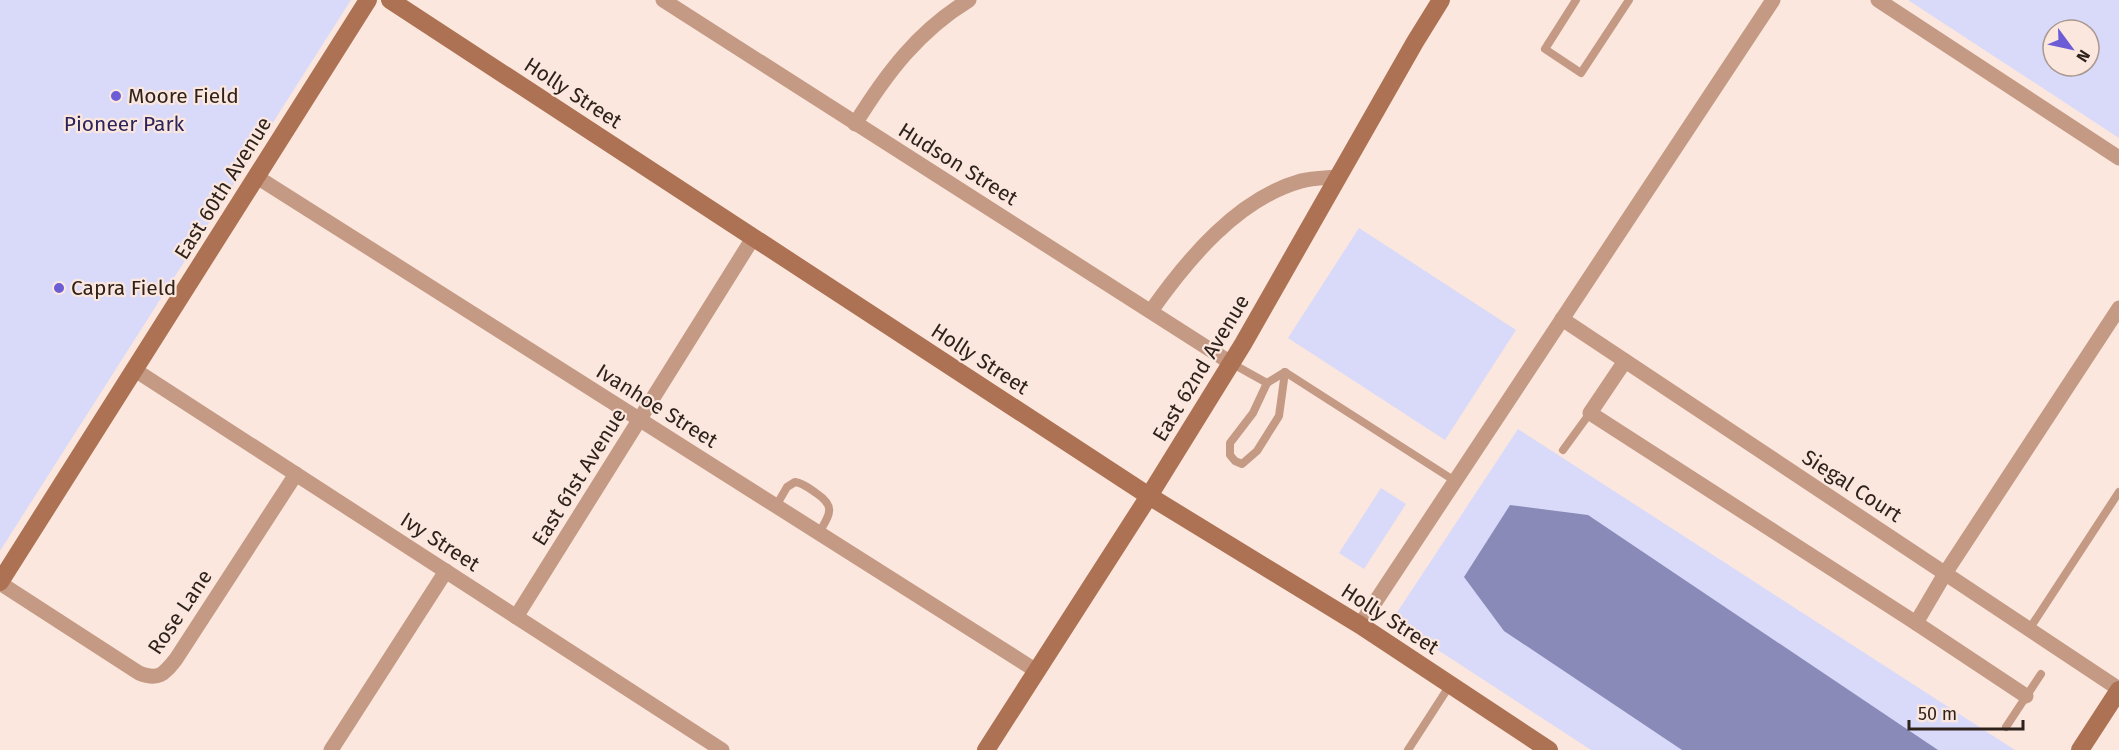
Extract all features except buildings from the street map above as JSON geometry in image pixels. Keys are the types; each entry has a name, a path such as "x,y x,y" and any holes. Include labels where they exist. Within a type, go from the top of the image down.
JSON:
{"street":[{"name":"East 60th Avenue","path":"0,582 368,0"},
{"name":"Holly Street","path":"390,0 1149,496 1360,625 1547,750"},
{"name":"Hudson Street","path":"663,0 1231,363"},
{"path":"855,124 875,92 906,51 936,22 969,0"},
{"name":"East 62nd Avenue","path":"992,748 1035,670 1149,496 1231,363 1309,230 1414,42 1441,0"},
{"path":"1360,625 1773,0"},
{"path":"1878,0 2119,158"},
{"name":"Ivanhoe Street","path":"257,177 1035,670"},
{"path":"1151,311 1172,281 1204,244 1257,202 1301,181 1337,177"},
{"name":"East 61st Avenue","path":"516,617 753,238"},
{"path":"1916,623 1946,572 2119,308"},
{"name":"Siegal Court","path":"1562,319 2119,689"},
{"path":"1625,361 1590,413 2026,696"},
{"name":"Ivy Street","path":"135,370 722,750"},
{"name":"Rose Lane","path":"0,582 139,673 157,677 166,672 176,659 296,474"},
{"path":"331,750 446,571"},
{"path":"2080,750 2119,689"}],"lane":[{"path":"1576,0 1545,49 1581,73 1629,0"},
{"path":"1231,363 1267,383"},
{"path":"1285,372 1455,481"},
{"path":"1285,372 1279,416 1257,451 1242,464 1235,461 1230,455 1230,443 1253,413 1267,383 1285,372"},
{"path":"1563,450 1590,413"},
{"path":"776,506 787,487 795,482 801,483 825,499 830,506 830,514 819,533"},
{"path":"2030,628 2119,492"},
{"path":"2006,727 2042,674"},
{"path":"1408,750 1450,685"}],"green space":[{"name":"Pioneer Park","path":"0,0 351,0 0,551"},
{"path":"1908,0 2119,0 2119,138"},
{"path":"1359,228 1516,330 1445,440 1288,338"},
{"path":"1518,429 2015,750 1591,750 1392,620"},
{"path":"1381,488 1406,504 1364,569 1339,553"}],"shaded area":[{"path":"1510,505 1588,515 1938,750 1682,750 1504,631 1464,577"}],"place":[{"name":"Moore Field","path":"116,96"},
{"name":"Capra Field","path":"59,288"}]}
